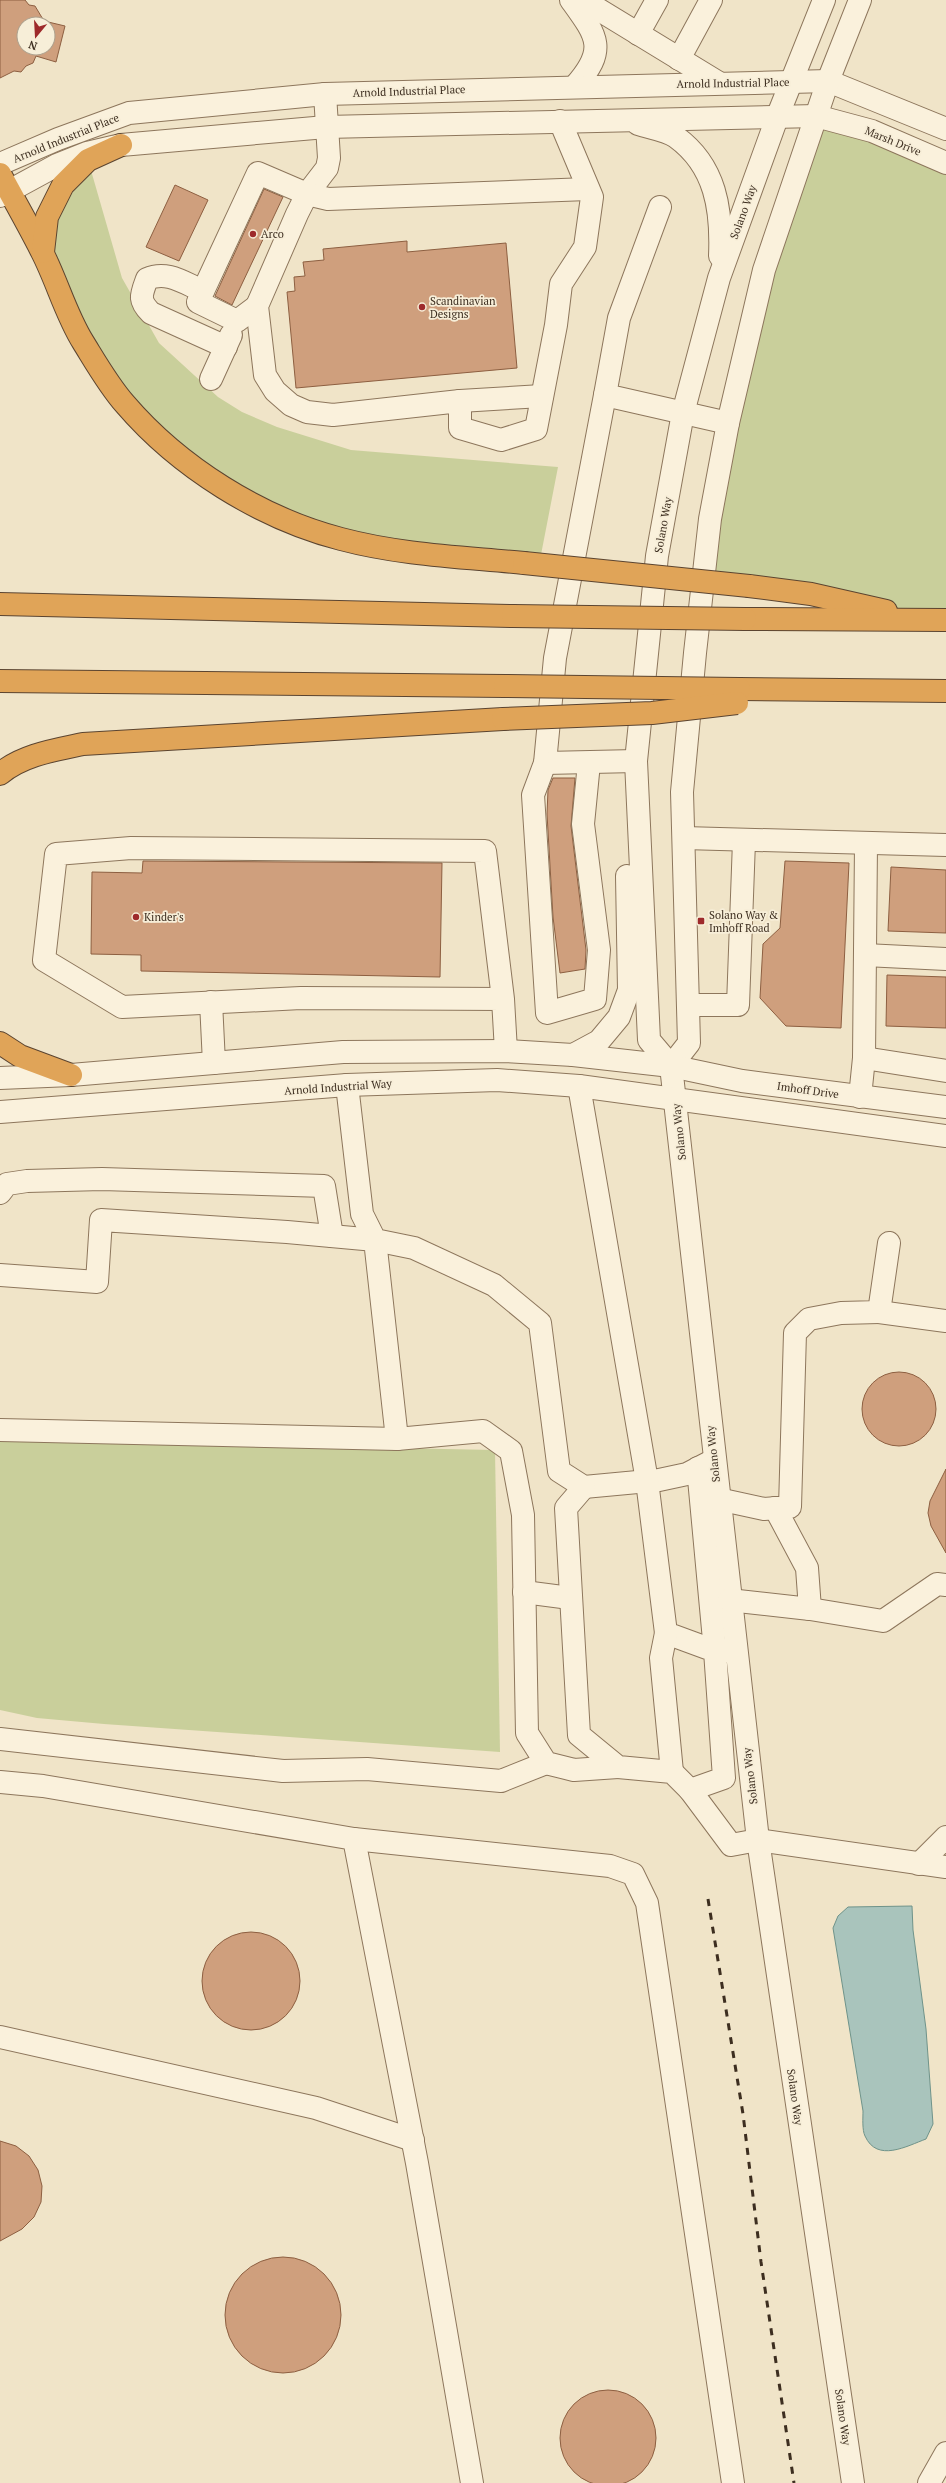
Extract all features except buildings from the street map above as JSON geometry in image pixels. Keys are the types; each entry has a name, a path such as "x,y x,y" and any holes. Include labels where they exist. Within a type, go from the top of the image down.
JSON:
{"highway":[{"path":"43,252 47,217 63,185 88,160 121,145"},
{"path":"3,187 43,252 82,340 124,403 168,446 192,465 231,492 269,512 340,539 397,551 749,586 811,594 924,619"},
{"path":"0,604 513,616 946,620"},
{"path":"0,681 505,686 738,696"},
{"path":"0,774 6,769 44,752 83,744 503,719 652,712 738,696 821,690 946,691"},
{"path":"0,1043 20,1056 71,1075"}],"street":[{"path":"571,0 592,29 596,39 593,61 575,86"},
{"path":"583,0 719,83"},
{"path":"638,34 657,0"},
{"path":"679,59 711,0"},
{"name":"Solano Way","path":"824,0 778,116 719,278 683,413 657,556 636,761 649,1040 671,1066 676,1099 706,1464 718,1499 729,1600 725,1651 750,1774 758,1840 853,2483"},
{"path":"0,1078 71,1075 343,1052 506,1051 573,1055 671,1066 689,1044 682,792 694,653 710,519 728,423 764,270 828,81 860,0"},
{"path":"828,81 946,129"},
{"name":"Arnold Industrial Place","path":"0,164 58,138 129,113 325,94 575,86 828,81"},
{"path":"211,379 237,321 257,306 307,194 328,163 329,147 326,127 325,94"},
{"name":"Arnold Industrial Place","path":"3,187 87,153 121,145 326,127 621,119 816,116"},
{"name":"Marsh Drive","path":"816,116 872,131 946,163"},
{"path":"621,119 675,136 695,154 709,172 721,230 719,278"},
{"path":"460,401 460,428 501,440 536,429 556,325 561,284 585,247 592,197 560,121"},
{"path":"237,321 198,302 258,173 307,194 328,199 588,188"},
{"path":"589,763 583,824 599,950 595,999 547,1013 533,795 545,763 555,658 619,318 660,207"},
{"path":"203,292 169,276 158,274 147,279 141,295 143,306 151,313 226,348"},
{"path":"257,306 265,375 275,391 291,405 307,412 333,415 460,401 542,396"},
{"path":"605,395 728,423"},
{"path":"545,763 636,761"},
{"path":"573,1055 599,1041 619,1017 629,990 627,849 639,826"},
{"path":"684,838 744,841 946,845"},
{"path":"689,1005 738,1005 744,841"},
{"path":"860,1097 864,1058 866,844"},
{"path":"503,999 301,998 122,1007 44,960 56,854 131,848 485,851 503,999 506,1051"},
{"path":"865,955 946,960"},
{"path":"211,1002 214,1063"},
{"path":"864,1058 946,1071"},
{"name":"Imhoff Drive","path":"671,1066 742,1081 946,1107"},
{"name":"Arnold Industrial Way","path":"0,1112 347,1085 497,1080 579,1086 676,1099"},
{"path":"347,1085 362,1214 375,1240 397,1439"},
{"path":"579,1086 647,1481 666,1633 661,1658 672,1772 690,1790 730,1845 758,1840 946,1867"},
{"path":"676,1099 946,1136"},
{"path":"0,1193 7,1184 27,1181 102,1179 324,1186 332,1236"},
{"path":"0,1275 97,1282 101,1220 375,1240 414,1248 494,1285 540,1323 559,1471 584,1487 647,1481 687,1474 706,1464 725,1651 724,1778"},
{"path":"878,1312 889,1243"},
{"path":"718,1499 764,1509 790,1507 795,1334 809,1319 841,1313 878,1312 946,1321"},
{"path":"0,1430 397,1439 483,1431 511,1451 523,1515 527,1733 546,1763"},
{"path":"584,1487 566,1508 578,1735 618,1767"},
{"path":"775,1508 807,1568 810,1609"},
{"path":"729,1600 810,1609 883,1621 937,1584 946,1585"},
{"path":"524,1592 570,1598"},
{"path":"666,1633 725,1651"},
{"path":"0,1739 283,1771 367,1769 501,1781 546,1763 574,1770 618,1767 672,1772"},
{"path":"690,1790 724,1778 750,1774"},
{"path":"0,1782 43,1786 354,1839 610,1866 633,1874 647,1904 733,2483"},
{"path":"919,1864 946,1837"},
{"path":"354,1839 413,2140 472,2483"},
{"path":"0,2037 316,2108 413,2140"},
{"path":"929,2483 946,2453"}],"green space":[{"path":"816,116 946,163 946,620 699,581 728,423"},
{"path":"88,160 122,278 159,343 218,397 242,412 277,427 351,450 558,467 539,565 397,551 269,512 124,403 43,252 47,217"},
{"path":"0,1440 495,1450 500,1752 104,1724 37,1718 0,1710"}],"water":[{"path":"912,1906 913,1930 926,2029 933,2124 926,2139 902,2148 885,2151 877,2149 870,2144 864,2133 863,2111 833,1928 838,1916 848,1907"}],"railway":[{"path":"708,1899 743,2114 761,2262 794,2483"}],"place":[{"name":"Arco","path":"253,234"},
{"name":"Scandinavian Designs","path":"422,307"},
{"name":"Kinder's","path":"136,917"},
{"name":"Solano Way & Imhoff Road","path":"701,921"}]}
